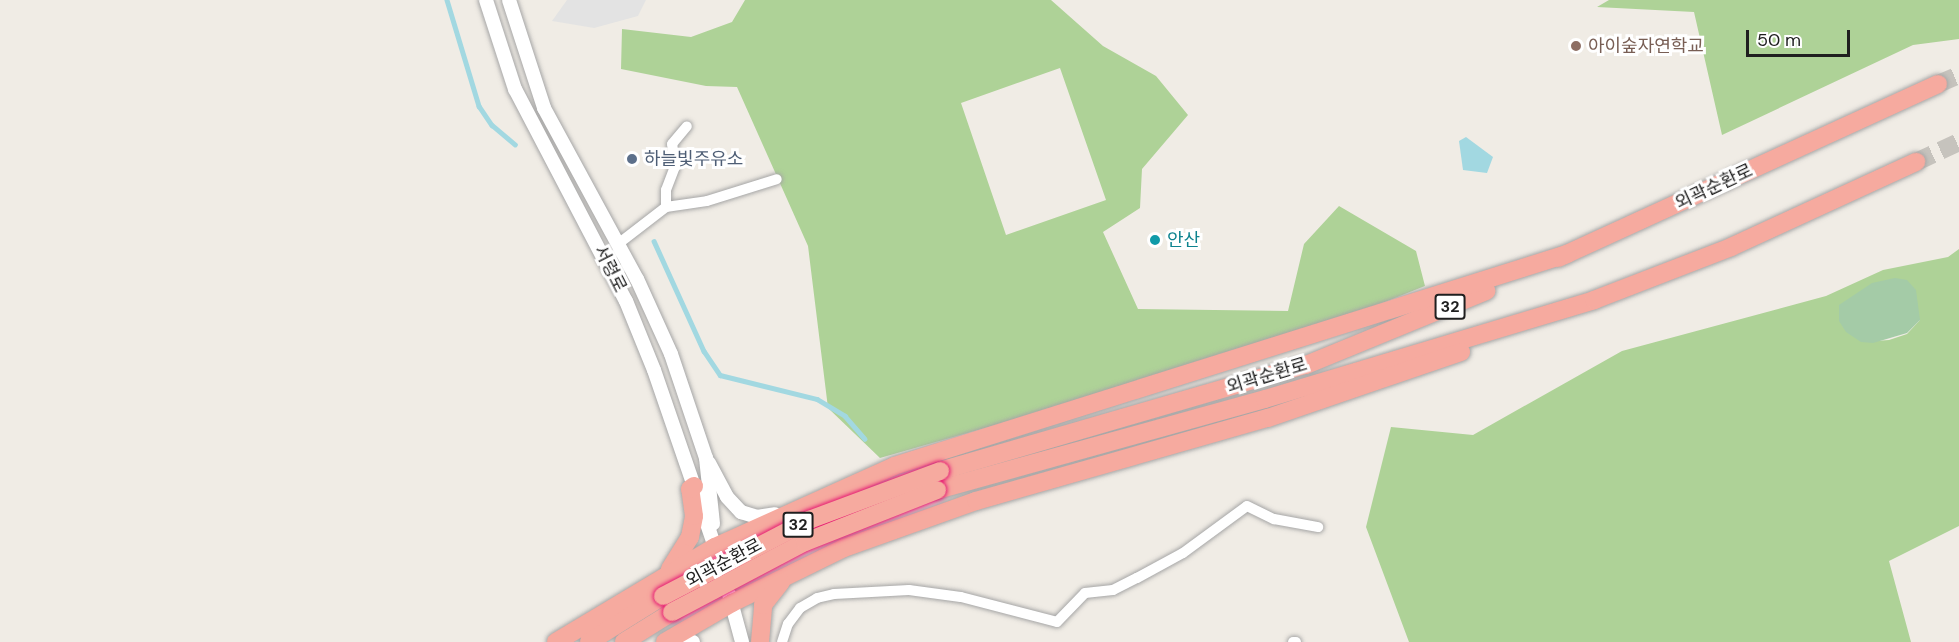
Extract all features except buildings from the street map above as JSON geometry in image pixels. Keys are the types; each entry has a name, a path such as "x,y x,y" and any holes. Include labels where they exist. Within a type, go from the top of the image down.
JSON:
{"highway":[{"name":"외곽순환로","path":"588,642 664,596 809,520 940,471 1306,365 1452,306 1938,84"},
{"name":"외곽순환로","path":"624,642 664,596 937,490 1265,399 1594,300 1731,247 1916,162"},
{"path":"556,642 664,596 715,547 894,466 1567,254"},
{"path":"665,642 732,603 844,548 976,501 1144,455 1381,382 1594,300"},
{"path":"664,596 690,537 694,516 690,489 693,486"},
{"path":"760,642 763,605 789,574"}],"street":[{"name":"서령로","path":"486,0 515,89 626,301 715,547 742,642"},
{"name":"서령로","path":"508,0 544,108 618,244 671,354 706,458 715,547"},
{"path":"666,207 666,190 675,167 672,144 687,126"},
{"path":"618,244 666,207 707,201 777,179"},
{"path":"687,466 706,458 728,497 741,512 757,517 784,514"},
{"path":"782,642 788,624 800,608 817,598 834,594 909,590 961,597 1057,622 1085,592 1113,590 1137,578 1183,553 1246,506 1274,519 1318,527"},
{"path":"679,642 693,642"}],"green space":[{"path":"745,0 1051,0 1103,46 1156,76 1188,115 1142,169 1140,208 1103,232 1138,309 1288,311 1304,244 1339,206 1416,251 1425,286 1284,342 880,458 828,408 808,246 737,87 706,86 621,69 622,29 691,37 732,22","holes":["1060,68 1106,200 1006,235 961,103"]},
{"path":"1609,0 1959,0 1959,39 1913,45 1722,135 1694,12 1597,7"},
{"path":"1959,249 1959,526 1889,561 1911,642 1409,642 1366,527 1391,427 1473,435 1622,351 1826,296 1883,270 1948,257","holes":["1920,320 1907,334 1889,340 1861,342"]},
{"path":"1895,278 1907,280 1916,290 1920,320 1907,333 1873,343 1861,342 1846,332 1839,321 1839,305 1872,283"}],"shaded area":[{"path":"567,0 646,0 638,16 594,28 552,21"}],"water":[{"path":"1466,137 1493,157 1487,173 1463,170 1459,141"}],"waterway":[{"path":"447,0 479,106 492,125 515,144"},
{"path":"654,241 704,351 720,375 817,399 845,416 865,439"}],"tunnel":[{"path":"1938,84 1959,75"},
{"path":"1916,162 1959,142"}],"place":[{"name":"아이숲자연학교","path":"1576,46"},
{"name":"하늘빛주유소","path":"632,159"},
{"name":"안산","path":"1155,240"}]}
